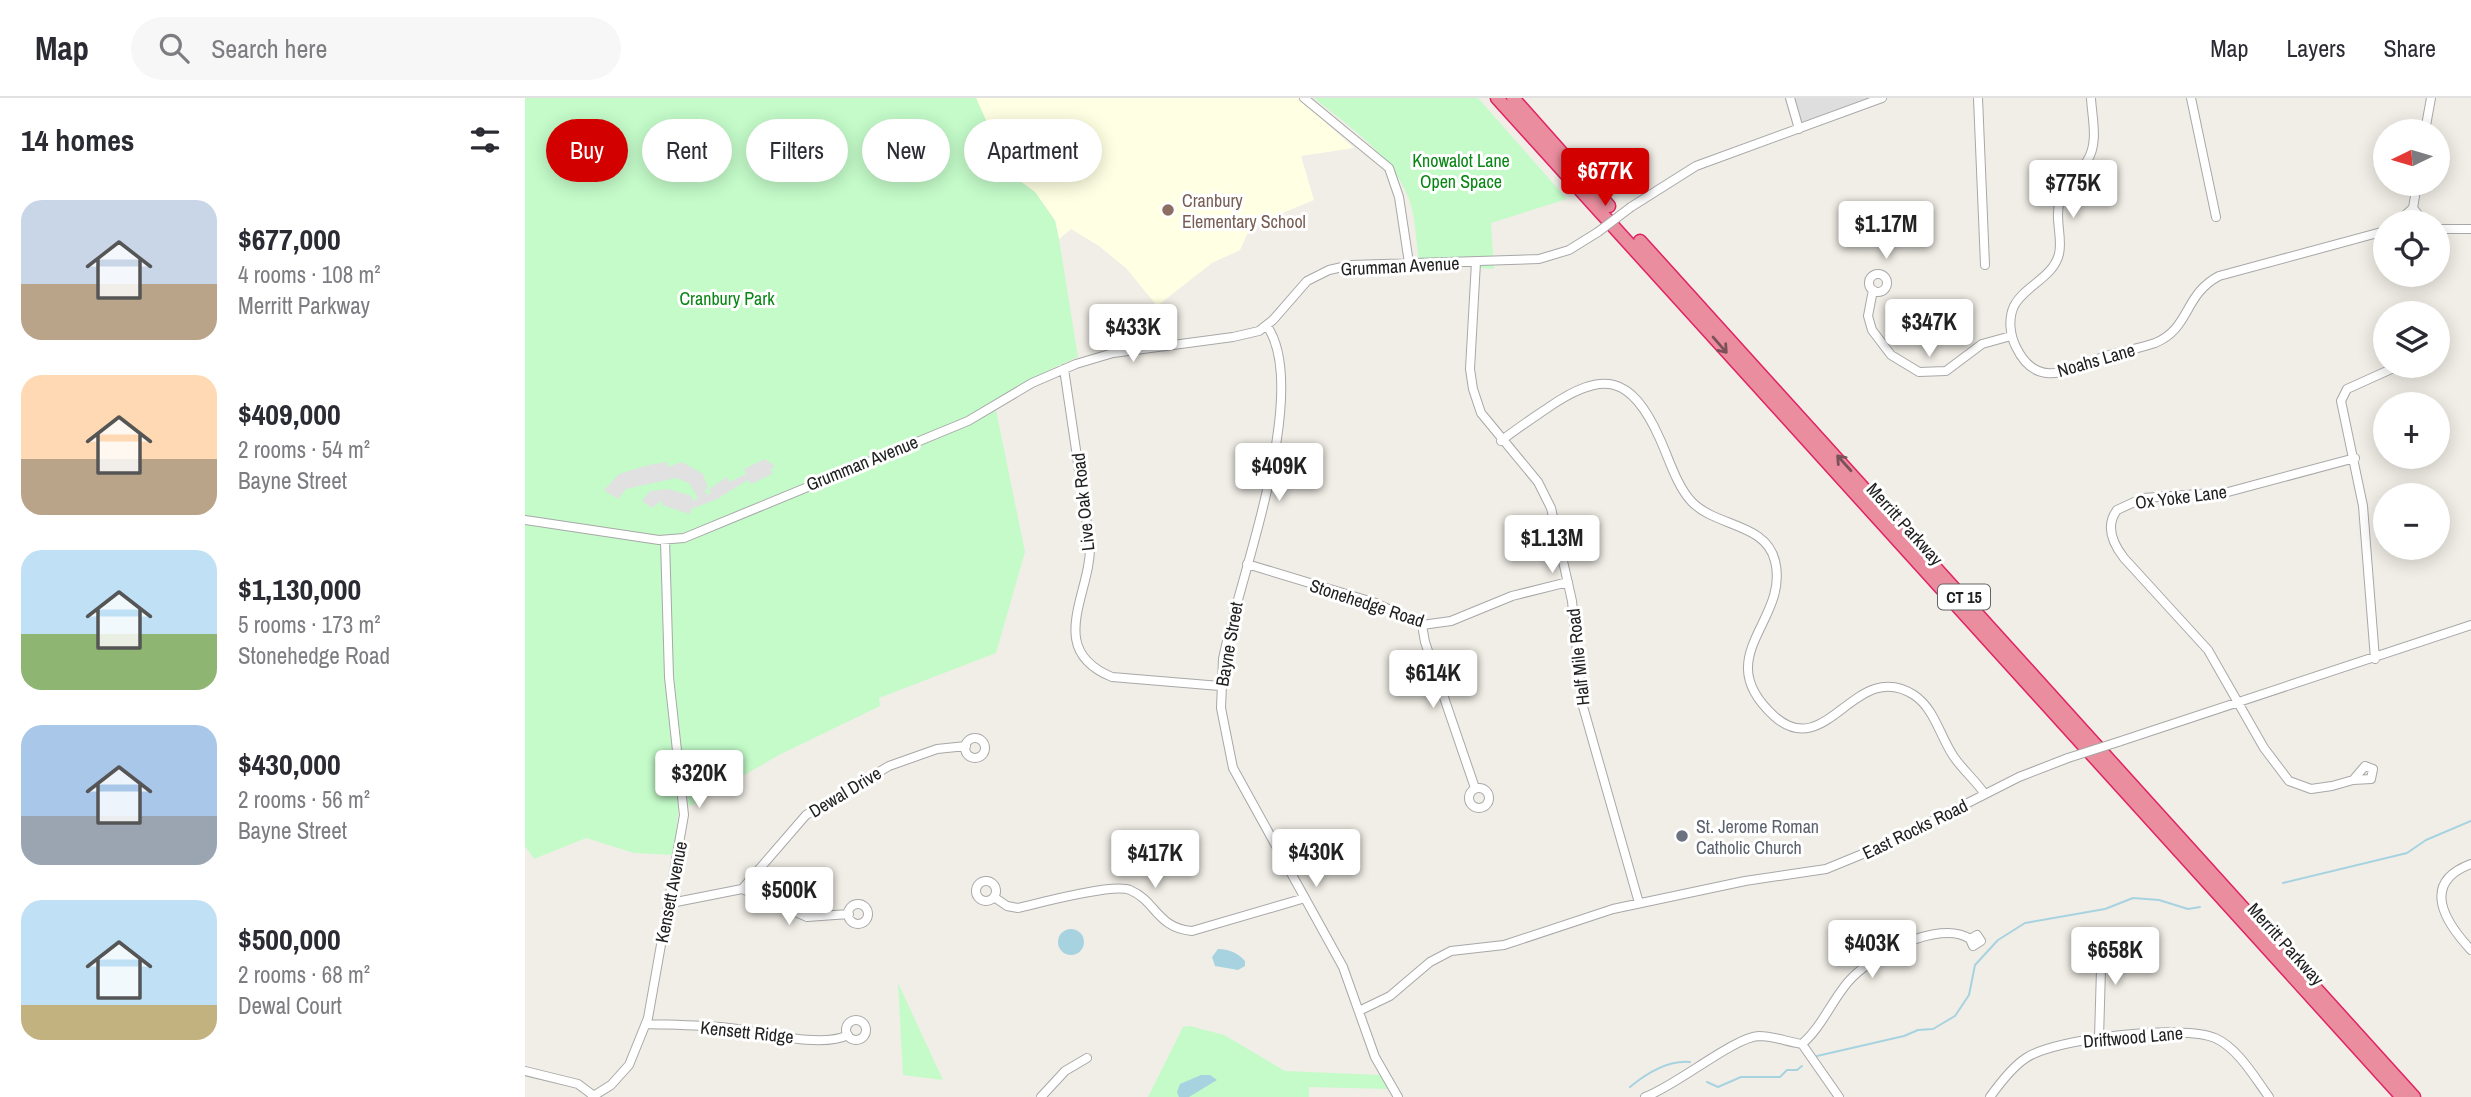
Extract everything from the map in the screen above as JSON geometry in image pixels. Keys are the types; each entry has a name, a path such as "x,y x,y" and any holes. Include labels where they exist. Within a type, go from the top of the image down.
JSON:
{"highway":[{"name":"Merritt Parkway","path":"1497,98 2402,1097"},
{"name":"Merritt Parkway","path":"1513,98 2414,1097"}],"street":[{"path":"1304,98 1389,168 1399,197 1409,263"},
{"path":"1790,98 1799,130"},
{"name":"Grumman Avenue","path":"525,520 665,540 693,536 761,504 968,421 1032,383 1064,369 1112,353 1241,336 1267,326 1297,291 1317,275 1351,265 1551,257 1578,246 1631,207 1696,166 1882,98"},
{"path":"1978,98 1985,265"},
{"path":"1873,290 1868,316 1872,330 1891,355 1919,372 1946,371 1982,344 2011,336 2011,315 2016,302 2046,275 2059,254 2060,201 2089,158 2093,144 2091,98"},
{"path":"2191,98 2216,217"},
{"path":"2427,119 2431,98"},
{"path":"2413,208 2415,196"},
{"path":"2450,229 2471,229"},
{"name":"Noahs Lane","path":"2011,336 2022,358 2032,368 2045,373 2063,373 2164,338 2182,322 2199,289 2219,276 2373,234"},
{"name":"Half Mile Road","path":"1476,262 1471,378 1481,414 1545,493 1568,582 1582,704 1639,903"},
{"name":"Bayne Street","path":"1267,326 1277,347 1281,364 1277,444 1230,627 1220,686 1223,730 1233,768 1343,967 1361,1010 1375,1057 1398,1097"},
{"name":"Live Oak Road","path":"1064,369 1090,544 1088,569 1074,622 1082,653 1092,665 1112,677 1220,686"},
{"path":"2373,377 2353,386 2342,396 2342,408 2355,458 2369,568 2375,659"},
{"path":"1501,441 1580,387 1599,384 1614,386 1635,396 1648,412 1691,500 1712,517 1759,537 1773,555 1776,589 1747,661 1750,682 1765,707 1787,725 1812,727 1834,718 1865,691 1887,686 1904,690 1925,704 1954,757 1984,793"},
{"name":"Ox Yoke Lane","path":"2239,701 2208,650 2117,549 2112,536 2113,515 2123,504 2143,498 2228,492 2355,458"},
{"name":"Kensett Avenue","path":"593,1096 629,1065 646,1024 671,903 684,815 669,677 665,540"},
{"name":"Stonehedge Road","path":"1247,564 1376,603 1422,625 1451,621 1512,596 1568,582"},
{"path":"1422,625 1425,642 1475,788"},
{"name":"East Rocks Road","path":"1361,1010 1390,996 1443,954 1466,947 1504,945 1588,916 1639,903 1745,881 1826,869 1911,833 1984,793 2068,758 2375,659 2471,625"},
{"path":"2239,701 2264,748 2289,781 2311,789 2353,780"},
{"name":"Dewal Drive","path":"742,889 806,815 888,766 937,749 966,746"},
{"path":"2471,864 2450,877 2441,897 2445,915 2471,950"},
{"path":"994,897 1007,906 1018,908 1122,887 1141,896 1161,919 1173,927 1192,931 1305,898"},
{"path":"671,903 742,889 792,913 807,916 849,914"},
{"path":"1802,1044 1848,982 1868,964 1913,940 1934,934 1953,932 1970,939"},
{"path":"2099,1038 2101,969 2108,933"},
{"name":"Kensett Ridge","path":"646,1024 730,1028 792,1038 835,1039 848,1035"},
{"name":"Driftwood Lane","path":"1990,1097 2026,1058 2053,1046 2099,1038 2177,1031 2215,1038 2234,1053 2269,1097"},
{"path":"1644,1097 1683,1079 1726,1050 1752,1037 1781,1038 1802,1044 1839,1097"},
{"path":"1041,1097 1065,1071 1087,1058"},
{"path":"525,1071 578,1084 593,1096"}],"shaded area":[{"name":"Cranbury Elementary School","path":"976,98 1298,98 1354,148 1301,156 1314,200 1251,226 1240,250 1212,263 1157,306 1126,268 1099,246 1071,229 1059,239 1055,220 1035,192 1021,182 1102,182 1102,119 985,119"},
{"path":"1790,98 1873,98 1797,125"},
{"path":"765,459 775,466 771,469 772,474 751,484 748,480 717,499 691,509 690,514 662,505 662,500 652,508 642,501 650,491 668,489 692,496 692,501 698,498 689,483 676,478 626,489 618,499 604,490 619,474 649,465 667,462 668,467 682,462 703,474 708,488 704,491 708,495 711,493 709,489 727,477 730,482 746,474 744,469"}],"green space":[{"name":"Cranbury Park","path":"525,98 976,98 985,119 964,119 964,182 1021,182 1035,192 1055,221 1078,357 1051,369 974,415 741,510 741,516 996,410 1025,552 996,653 879,698 880,706 779,755 689,807 675,707 665,674 680,791 674,855 634,853 586,838 534,859 525,846"},
{"name":"Knowalot Lane Open Space","path":"1314,98 1478,98 1567,199 1491,223 1494,269 1419,263 1413,214 1402,183 1369,143"},
{"path":"898,983 943,1080 903,1075"},
{"path":"1190,1026 1224,1035 1285,1071 1381,1075 1388,1089 1309,1087 1309,1097 1148,1097 1183,1027"}],"water":[{"path":"1071,929 1080,933 1084,942 1080,951 1071,955 1062,951 1058,942 1062,933"},
{"path":"1218,949 1236,954 1245,961 1245,966 1238,970 1215,966 1212,957"},
{"path":"1201,1075 1210,1075 1217,1080 1189,1097 1179,1097 1177,1092 1180,1084"}],"waterway":[{"path":"2283,883 2407,853 2426,840 2471,821"},
{"path":"1817,1056 1904,1036 1918,1030 1933,1029 1955,1016 1969,995 1975,965 1998,940 2025,923 2105,909 2133,898 2159,900 2188,909 2200,907"},
{"path":"1630,1087 1658,1068 1690,1062"},
{"path":"1707,1082 1718,1087 1741,1077 1780,1077 1787,1070 1797,1070 1802,1066"}],"place":[{"name":"Cranbury Elementary School","path":"1168,210"},
{"name":"St. Jerome Roman Catholic Church","path":"1682,836"}]}
